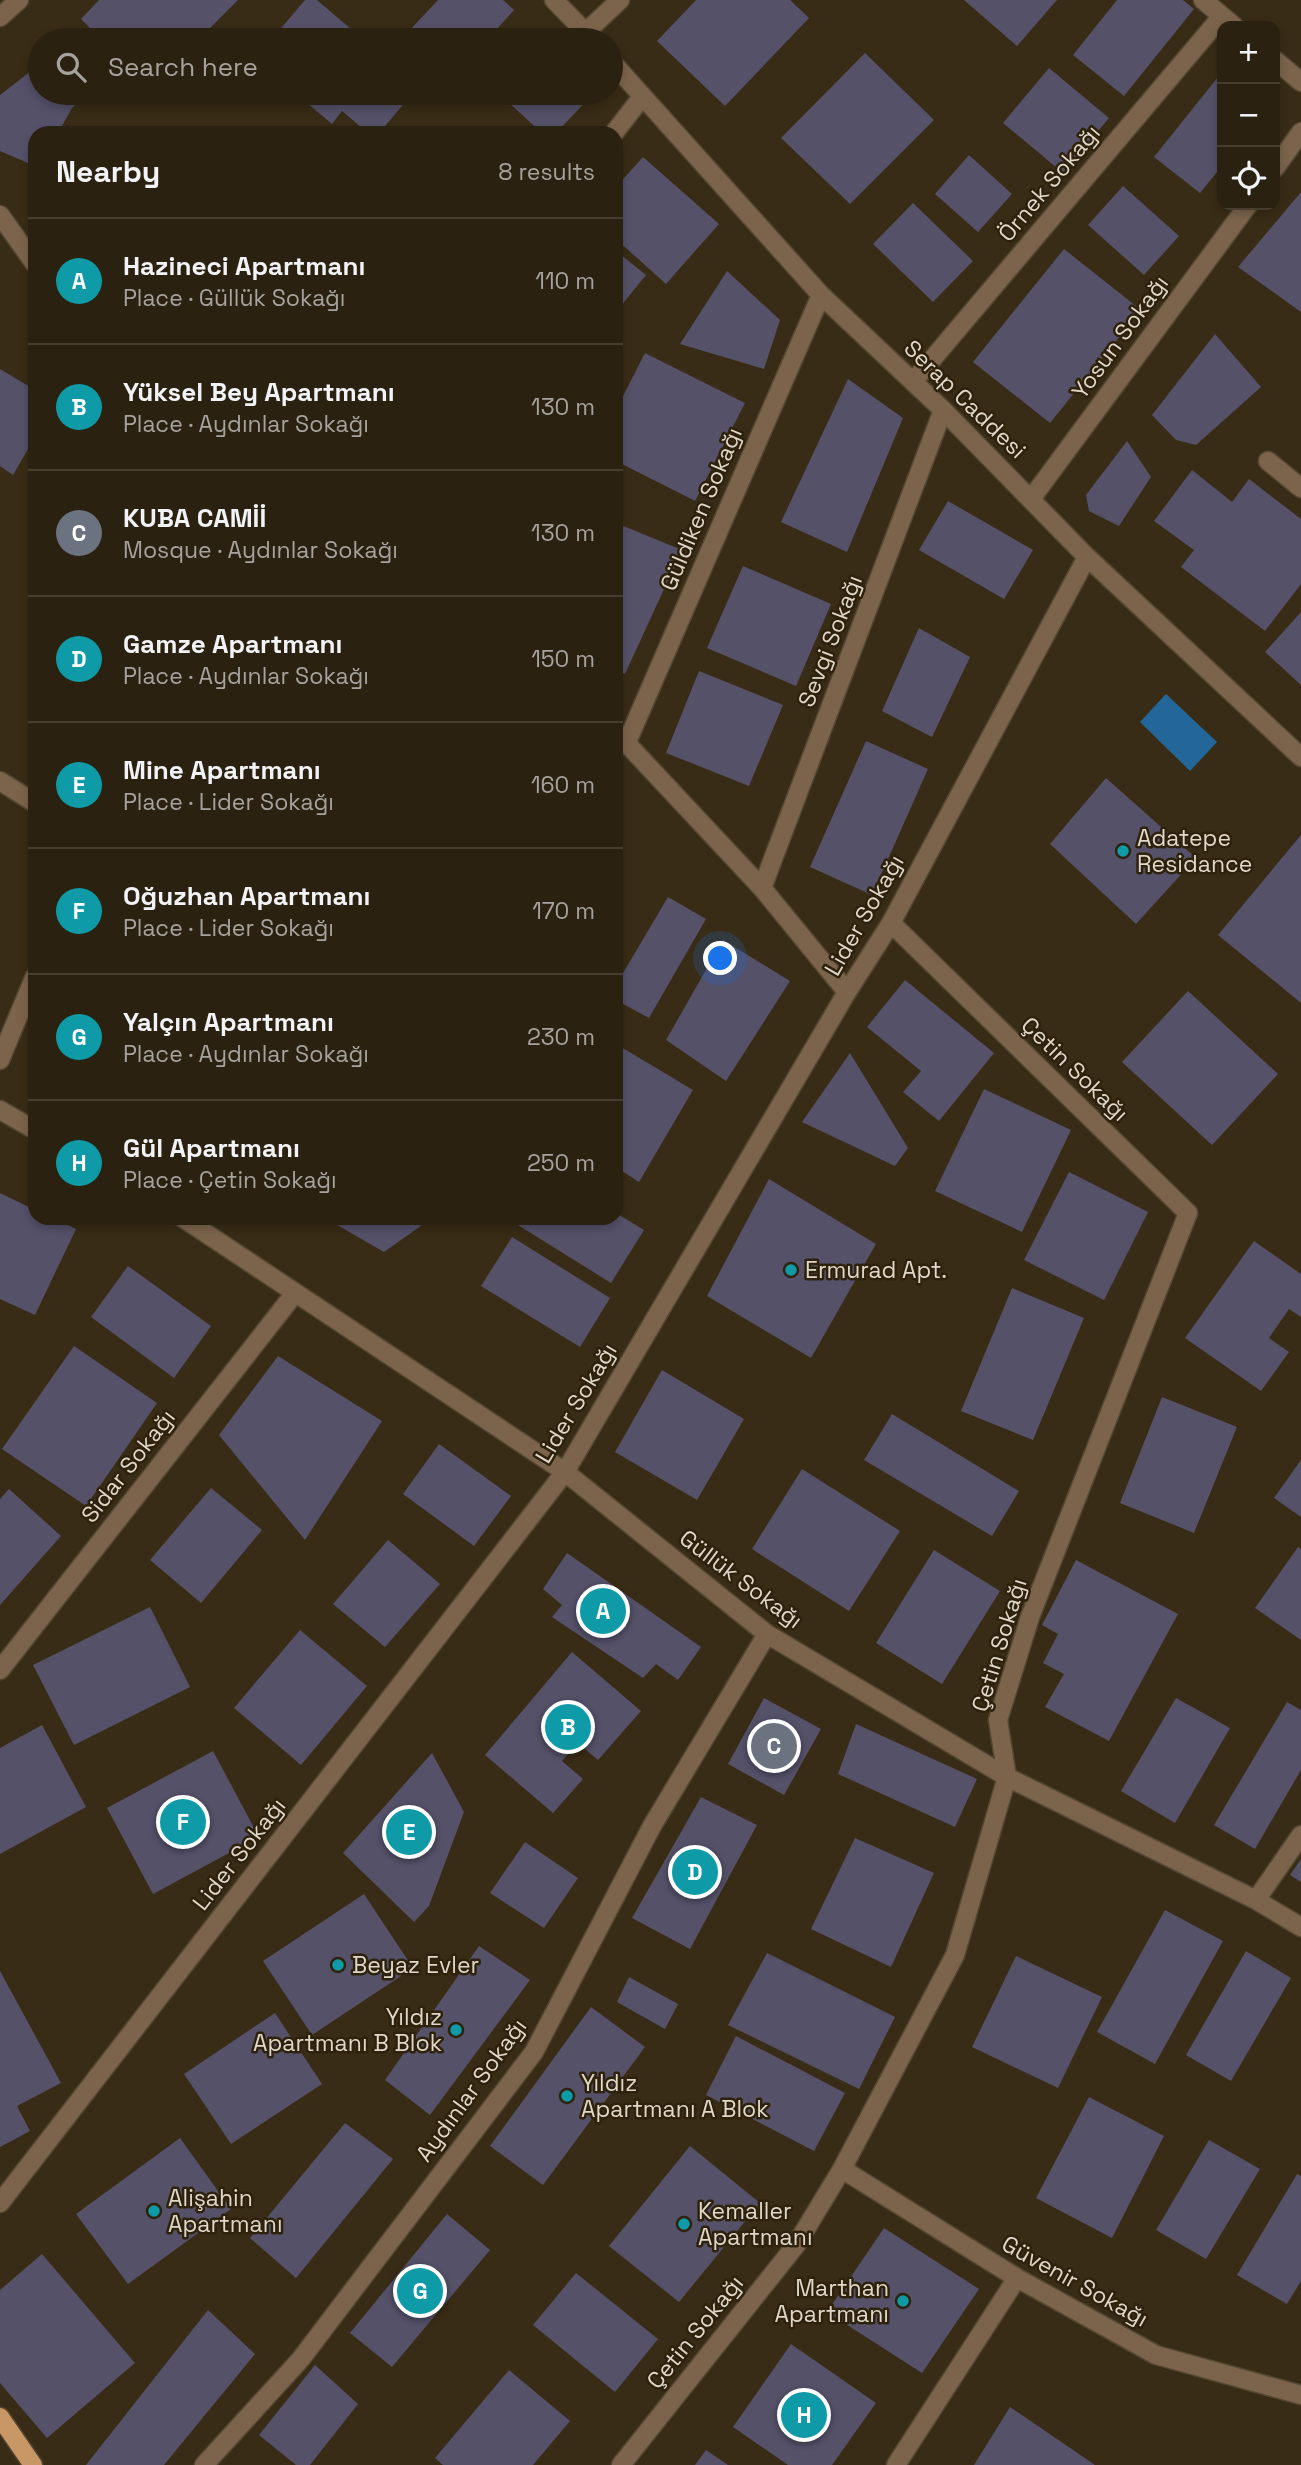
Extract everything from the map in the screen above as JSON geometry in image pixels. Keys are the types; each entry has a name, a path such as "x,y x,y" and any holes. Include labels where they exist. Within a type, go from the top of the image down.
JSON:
{"main road":[{"path":"0,2417 33,2465"}],"street":[{"path":"0,17 19,0"},
{"path":"554,0 582,28"},
{"path":"597,28 620,0"},
{"path":"1203,0 1228,21"},
{"name":"Örnek Sokağı","path":"913,382 1217,34"},
{"path":"1280,64 1301,82"},
{"name":"Serap Caddesi","path":"623,75 821,295 943,410 1087,557 1301,757"},
{"path":"619,126 642,97"},
{"path":"1280,161 1301,132"},
{"name":"Yosun Sokağı","path":"1031,499 1244,210"},
{"path":"0,215 28,254"},
{"name":"Güldiken Sokağı","path":"623,733 821,295"},
{"name":"Sevgi Sokağı","path":"762,888 943,410"},
{"path":"1268,461 1301,488"},
{"name":"Lider Sokağı","path":"0,2203 565,1472 847,992 891,923 1087,557"},
{"path":"623,739 762,888 847,992"},
{"path":"0,781 28,799"},
{"name":"Çetin Sokağı","path":"621,2465 796,2245 842,2169 956,1955 1007,1777 998,1720 1030,1617 1188,1213 891,923"},
{"path":"0,1060 28,993"},
{"path":"0,1110 28,1126"},
{"name":"Güllük Sokağı","path":"193,1225 565,1472 767,1634 1007,1777 1256,1900 1301,1927"},
{"name":"Sidar Sokağı","path":"0,1670 295,1293"},
{"name":"Aydınlar Sokağı","path":"204,2465 300,2360 534,2052 652,1826 767,1634"},
{"path":"1256,1900 1301,1835"},
{"name":"Güvenir Sokağı","path":"842,2169 1017,2278 1156,2354 1301,2395"},
{"path":"896,2465 1017,2278"}],"water":[{"path":"1166,694 1217,742 1190,771 1140,722"}],"building":[{"path":"99,0 238,0 210,28 90,28 81,19"},
{"path":"305,0 317,0 350,28 281,28"},
{"path":"438,0 503,0 514,10 498,28 412,28"},
{"path":"696,0 790,0 809,18 725,106 657,41"},
{"path":"964,0 1057,0 1017,46"},
{"path":"1117,0 1183,0 1194,9 1124,96 1073,55"},
{"path":"865,53 934,120 850,204 781,138"},
{"path":"1049,68 1109,118 1063,173 1003,123"},
{"path":"28,73 28,105 75,105 62,126 28,126 28,163 0,151 0,95"},
{"path":"1217,78 1217,172 1200,193 1154,157"},
{"path":"309,105 403,105 385,126 360,126 342,111 332,124"},
{"path":"511,105 583,105 563,126 534,126"},
{"path":"969,155 1012,194 978,232 935,194"},
{"path":"643,157 719,224 666,284 623,245 623,179"},
{"path":"1123,186 1179,236 1144,275 1088,225"},
{"path":"1301,192 1301,312 1238,267"},
{"path":"913,203 973,261 933,302 873,244"},
{"path":"1064,249 1141,310 1050,423 973,362"},
{"path":"623,257 646,275 623,303"},
{"path":"727,271 780,320 764,369 680,344"},
{"path":"1215,334 1261,387 1196,445 1176,440 1152,415"},
{"path":"645,353 745,403 695,501 623,465 623,396"},
{"path":"0,369 28,386 28,449 13,475 0,466"},
{"path":"848,379 903,418 847,552 781,522"},
{"path":"1127,441 1151,477 1119,526 1089,511 1086,495"},
{"path":"1192,470 1232,502 1249,479 1301,519 1301,584 1265,631 1181,567 1194,550 1154,521"},
{"path":"948,501 1033,550 1004,599 919,550"},
{"path":"623,526 682,550 625,674 623,673"},
{"path":"743,566 831,604 796,686 707,648"},
{"path":"1301,612 1301,685 1265,652"},
{"path":"919,628 970,657 932,737 882,711"},
{"path":"699,671 783,705 749,786 666,753"},
{"path":"866,741 928,769 872,895 810,867"},
{"name":"Adatepe Residance","path":"1106,778 1196,858 1136,924 1050,844"},
{"path":"1301,835 1301,1003 1218,935"},
{"path":"668,897 706,919 649,1018 623,1004 623,973"},
{"path":"723,940 790,981 726,1081 666,1040"},
{"path":"905,980 994,1053 939,1121 903,1092 921,1071 867,1027"},
{"path":"1188,991 1278,1074 1212,1145 1122,1062"},
{"path":"623,1048 693,1090 639,1182 623,1172"},
{"path":"850,1053 908,1148 895,1166 802,1122"},
{"path":"984,1089 1071,1130 1022,1232 935,1191"},
{"path":"1069,1172 1148,1212 1104,1300 1024,1260"},
{"name":"Ermurad Apt.","path":"769,1179 876,1244 811,1358 707,1296"},
{"path":"0,1193 28,1207 28,1225 68,1225 76,1229 35,1315 0,1299"},
{"path":"623,1217 644,1230 611,1283 518,1225 623,1225"},
{"path":"337,1225 422,1225 384,1252"},
{"path":"512,1237 610,1298 580,1347 481,1286"},
{"path":"1254,1241 1301,1274 1301,1317 1289,1309 1269,1338 1289,1352 1261,1391 1185,1338"},
{"path":"128,1266 211,1326 174,1378 91,1317"},
{"path":"1012,1288 1084,1318 1033,1440 961,1411"},
{"path":"74,1346 157,1403 86,1506 2,1449"},
{"path":"278,1356 382,1421 305,1540 219,1435"},
{"path":"662,1370 744,1419 697,1500 615,1452"},
{"path":"1162,1397 1237,1427 1194,1533 1120,1503"},
{"path":"892,1414 1019,1491 992,1536 864,1460"},
{"path":"439,1444 511,1496 474,1546 403,1494"},
{"path":"1301,1460 1301,1517 1274,1498"},
{"path":"802,1469 900,1531 849,1611 752,1549"},
{"path":"211,1488 262,1530 201,1603 150,1560"},
{"path":"9,1489 61,1536 0,1605 0,1499"},
{"path":"388,1540 440,1584 385,1647 333,1604"},
{"path":"1298,1547 1301,1549 1301,1640 1255,1608"},
{"path":"934,1550 1000,1591 942,1684 876,1643"},
{"path":"567,1553 701,1647 678,1680 656,1664 643,1678 552,1617 562,1605 543,1589"},
{"path":"1076,1560 1178,1614 1109,1741 1045,1707 1064,1674 1043,1663 1058,1634 1042,1625"},
{"path":"150,1607 190,1687 74,1745 33,1665"},
{"path":"300,1630 367,1686 301,1765 234,1708"},
{"path":"572,1652 641,1711 598,1760 578,1743 562,1761 583,1779 553,1813 485,1755"},
{"path":"764,1698 821,1729 784,1795 728,1764"},
{"path":"1176,1698 1230,1728 1175,1823 1121,1791"},
{"path":"1287,1702 1301,1710 1301,1770 1255,1849 1214,1825"},
{"path":"856,1724 977,1779 955,1827 838,1774"},
{"path":"42,1725 86,1807 0,1854 0,1748"},
{"path":"213,1751 259,1837 153,1894 107,1808"},
{"path":"432,1753 464,1812 429,1906 414,1922 343,1853"},
{"path":"701,1797 757,1825 690,1949 632,1918"},
{"path":"855,1838 934,1873 891,1967 811,1929"},
{"path":"525,1842 578,1878 544,1928 490,1893"},
{"path":"1301,1859 1301,1882 1290,1875"},
{"name":"Beyaz Evler","path":"364,1894 413,1968 312,2035 263,1961"},
{"path":"1165,1910 1223,1941 1155,2064 1097,2032"},
{"name":"Yıldız Apartmanı B Blok","path":"479,1946 530,1980 430,2115 385,2080"},
{"path":"1246,1951 1291,1978 1231,2081 1186,2055"},
{"path":"767,1953 895,2017 859,2089 728,2025"},
{"path":"1016,1956 1102,1997 1058,2088 972,2047"},
{"path":"0,1971 61,2083 17,2106 30,2131 0,2147"},
{"path":"629,1977 678,2004 665,2029 617,2002"},
{"name":"Yıldız Apartmanı A Blok","path":"591,2007 645,2047 543,2185 490,2146"},
{"path":"275,2013 322,2084 231,2144 184,2074"},
{"path":"736,2036 845,2093 814,2151 706,2095"},
{"path":"1089,2097 1164,2136 1112,2238 1036,2198"},
{"path":"345,2123 393,2159 296,2278 250,2238"},
{"name":"Alişahin Apartmanı","path":"180,2138 231,2209 128,2284 76,2214"},
{"path":"1209,2140 1260,2169 1206,2259 1156,2230"},
{"name":"Kemaller Apartmanı","path":"690,2146 760,2203 679,2302 609,2246"},
{"path":"1297,2174 1301,2176 1301,2281 1287,2304 1237,2275"},
{"path":"447,2214 490,2250 392,2367 350,2333"},
{"name":"Marthan Apartmanı","path":"884,2228 979,2289 922,2373 827,2312"},
{"path":"42,2254 135,2363 47,2438 0,2383 0,2290"},
{"path":"576,2273 658,2339 615,2392 533,2325"},
{"path":"208,2310 255,2354 164,2465 86,2465"},
{"path":"791,2344 876,2403 832,2465 788,2465 733,2427"},
{"path":"315,2365 358,2404 310,2465 296,2465 259,2435"},
{"path":"509,2370 570,2421 533,2465 443,2465 435,2458"},
{"path":"1010,2407 1095,2465 974,2465"},
{"path":"706,2450 728,2465 695,2465"}],"place":[{"name":"Adatepe Residance","path":"1123,851"},
{"name":"Ermurad Apt.","path":"791,1270"},
{"name":"Hazineci Apartmanı","path":"603,1611"},
{"name":"Yüksel Bey Apartmanı","path":"568,1727"},
{"name":"KUBA CAMİİ","path":"774,1746"},
{"name":"Oğuzhan Apartmanı","path":"183,1822"},
{"name":"Mine Apartmanı","path":"409,1832"},
{"name":"Gamze Apartmanı","path":"695,1872"},
{"name":"Beyaz Evler","path":"338,1965"},
{"name":"Yıldız Apartmanı B Blok","path":"456,2030"},
{"name":"Yıldız Apartmanı A Blok","path":"567,2096"},
{"name":"Alişahin Apartmanı","path":"154,2211"},
{"name":"Kemaller Apartmanı","path":"684,2224"},
{"name":"Yalçın Apartmanı","path":"420,2291"},
{"name":"Marthan Apartmanı","path":"903,2301"},
{"name":"Gül Apartmanı","path":"804,2415"}]}
